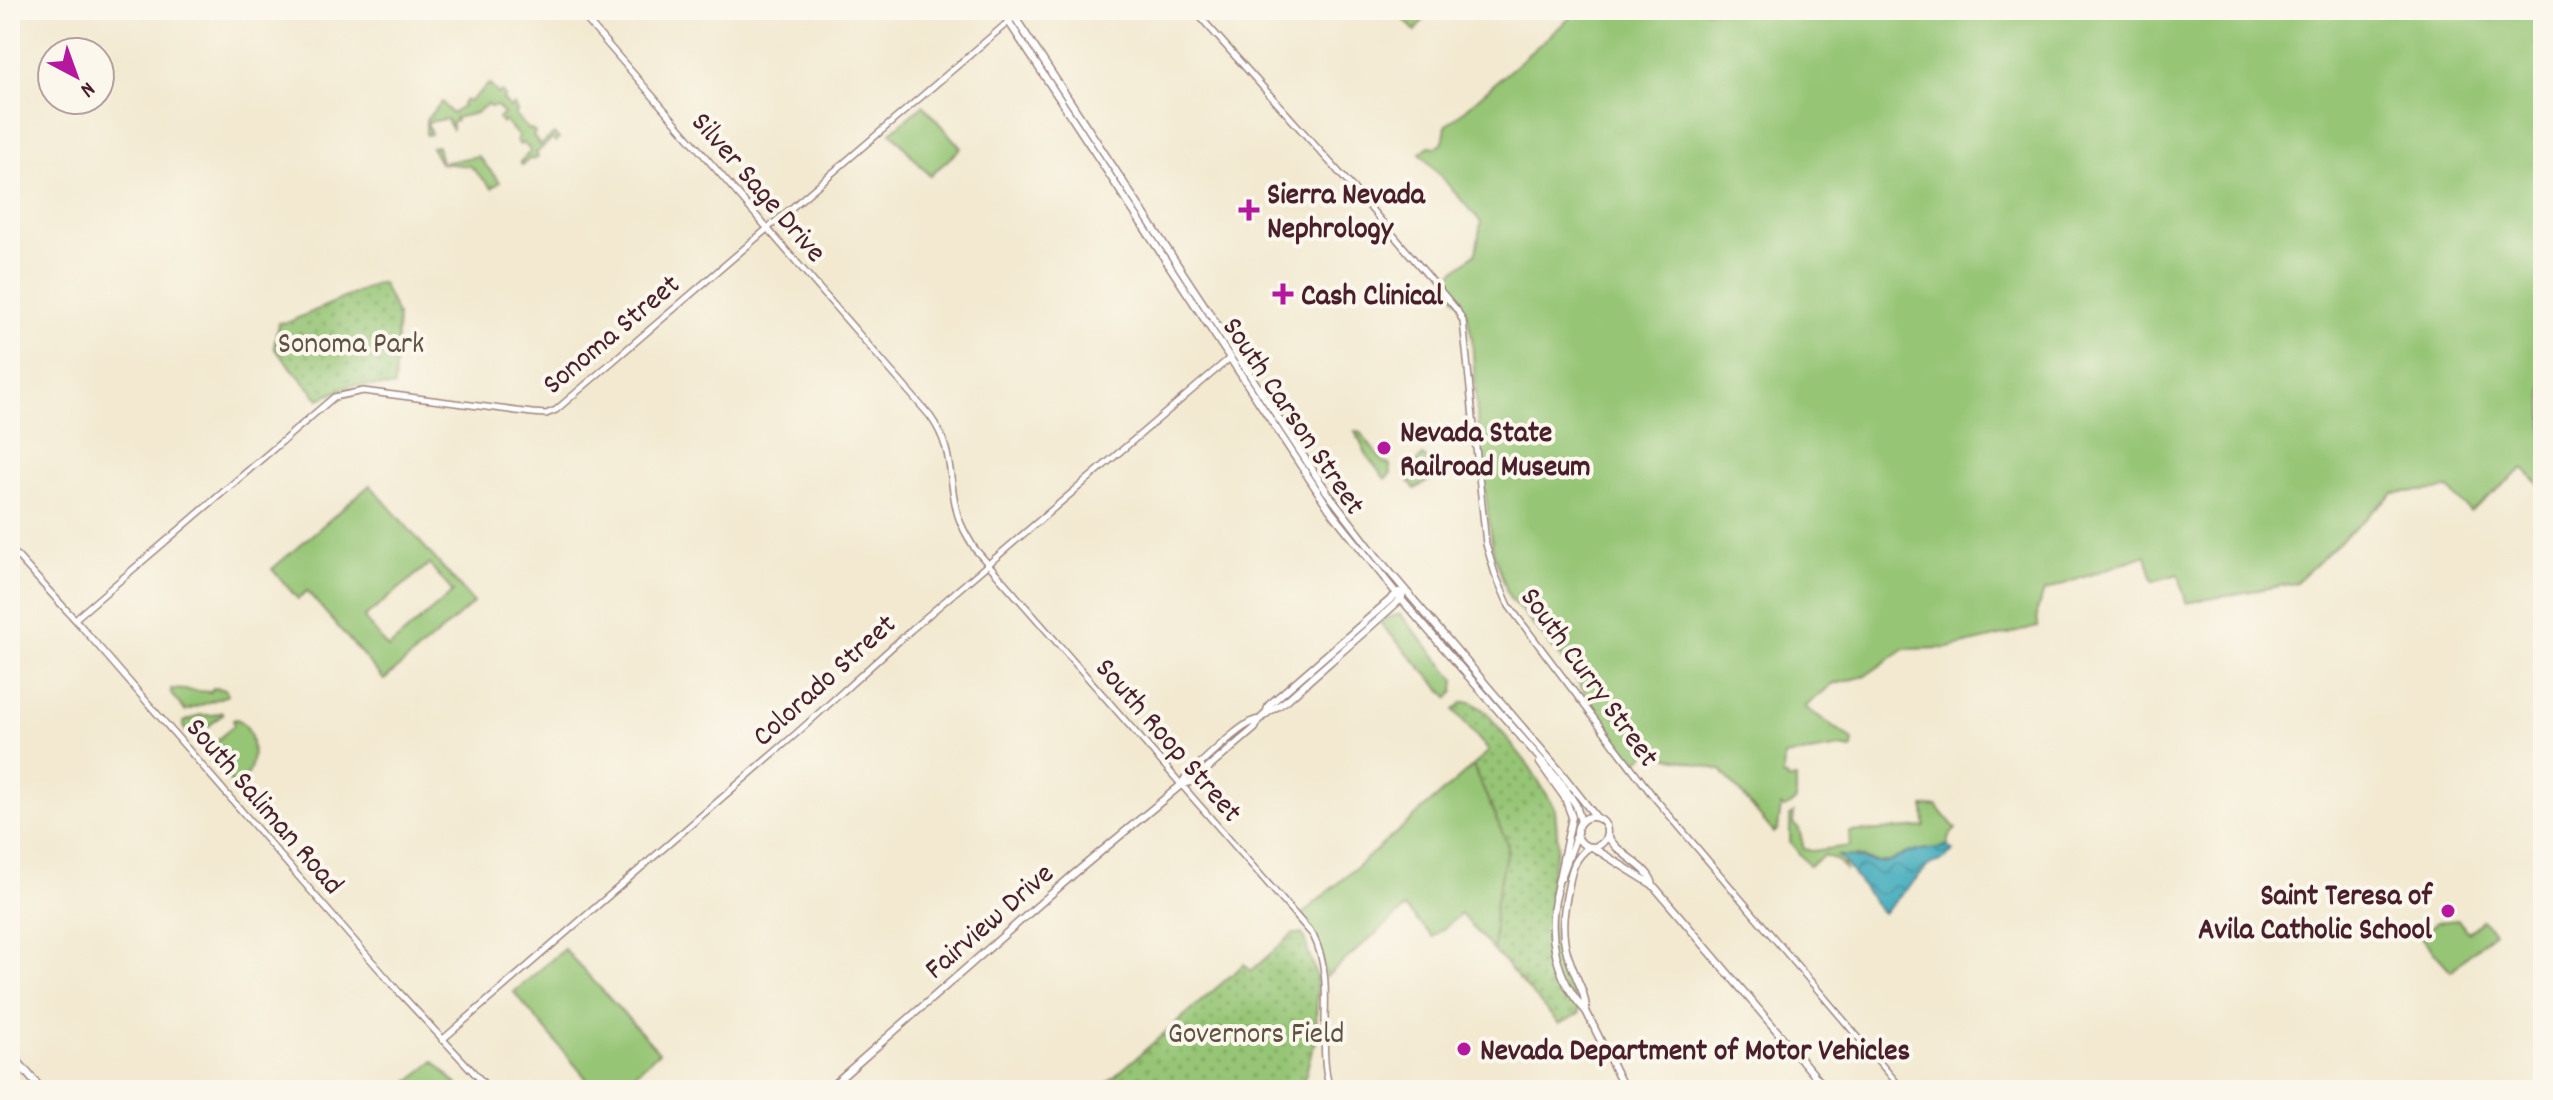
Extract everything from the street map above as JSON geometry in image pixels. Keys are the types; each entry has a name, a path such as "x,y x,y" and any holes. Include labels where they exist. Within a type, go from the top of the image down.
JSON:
{"highway":[{"path":"10,1053 42,1090"},
{"path":"10,1080 19,1090"}],"main road":[{"name":"South Carson Street","path":"1001,10 1011,16 1316,489 1399,596 1559,770 1596,817"},
{"name":"South Carson Street","path":"1232,356 1327,492 1569,794 1581,822"},
{"name":"Fairview Drive","path":"827,1090 1405,590"},
{"path":"1530,746 1565,798 1572,817 1552,916 1553,944 1560,968 1576,1000 1586,1011 1625,1090"},
{"path":"1555,897 1581,822 1596,817 1605,824 1607,835 1618,851 1648,873 1653,885"},
{"path":"1577,834 1581,842 1653,885 1827,1090"},
{"path":"1586,1011 1586,996 1567,955 1562,923 1574,865 1580,854 1600,845 1607,835"},
{"path":"1618,862 1628,864 1642,874 1648,873"}],"street":[{"name":"Silver Sage Drive","path":"578,10 939,429"},
{"name":"South Curry Street","path":"1194,10 1361,197 1463,321 1486,544 1509,606 1653,796 1899,1089"},
{"name":"Sonoma Street","path":"75,619 334,397 363,391 532,413 546,414 556,410 1011,16"},
{"name":"Colorado Street","path":"442,1040 1232,356"},
{"name":"South Roop Street","path":"939,429 950,461 960,523 975,549 1306,926 1318,944 1326,978 1324,1052 1330,1090"},
{"name":"South Saliman Road","path":"10,548 442,1040 490,1090"}],"green space":[{"path":"1395,10 1431,10 1415,31"},
{"path":"1579,10 2543,10 2543,489 2524,468 2470,512 2449,489 2393,493 2295,583 2186,603 2179,574 2153,581 2146,555 2044,591 2037,611 2038,627 1949,648 1904,649 1865,676 1831,685 1805,707 1853,740 1852,749 1840,747 1784,756 1783,777 1787,776 1788,780 1796,778 1796,801 1784,808 1781,806 1778,829 1774,833 1721,770 1648,752 1634,764 1559,655 1509,597 1493,551 1479,443 1468,317 1460,302 1441,282 1476,253 1481,222 1420,153 1429,146 1437,147 1443,143 1446,126"},
{"path":"489,84 498,94 501,92 505,96 503,100 510,108 514,105 515,115 535,133 533,136 540,145 554,134 559,139 555,142 552,139 536,153 538,157 522,165 520,162 531,151 523,143 520,145 516,140 519,137 505,121 502,123 498,119 504,114 497,106 487,104 476,113 455,118 452,130 447,119 427,122 431,134 426,135 426,119 442,102 452,114"},
{"path":"923,105 961,148 930,176 891,132"},
{"path":"437,146 441,163 478,156 500,182 492,188 470,166 440,163 431,147"},
{"name":"Sonoma Park","path":"382,283 398,317 394,387 352,385 319,399 274,348 278,323 289,322"},
{"path":"1355,431 1359,431 1383,462 1390,465 1391,473 1385,479 1367,456"},
{"path":"1423,456 1432,465 1432,479 1415,489 1404,474"},
{"path":"370,485 474,603 384,680 307,591 298,599 272,569","holes":["429,564 453,592 388,648 364,618"]},
{"path":"1400,614 1455,679 1454,692 1449,698 1380,623"},
{"path":"213,688 225,689 228,695 185,711 171,694 171,689 211,692"},
{"path":"1463,702 1472,702 1486,712 1530,767 1555,808 1558,845 1550,880 1553,944 1579,1014 1559,1024 1494,951 1495,907 1508,845 1473,766 1489,751 1454,710"},
{"path":"222,712 196,737 191,737 183,727 184,722 200,715"},
{"path":"233,720 247,728 253,750 248,774 235,787 201,748 210,741 213,744 234,725"},
{"path":"1473,766 1508,845 1495,907 1494,951 1461,914 1433,937 1405,908 1326,977 1318,944 1299,917"},
{"path":"1937,806 1956,829 1947,846 1898,857 1889,862 1838,856 1843,860 1846,871 1839,862 1825,855 1809,866 1790,842 1790,816 1794,813 1793,824 1799,829 1804,849 1812,851 1850,846 1849,832 1925,827 1924,807"},
{"path":"2458,920 2468,932 2482,920 2494,932 2451,971 2420,936 2436,922"},
{"name":"Governors Field","path":"1293,934 1302,934 1317,979 1316,1042 1299,1090 1099,1090 1244,964 1251,971"},
{"path":"564,949 659,1052 617,1090 596,1090 514,992"},
{"path":"434,1061 462,1090 399,1090"}],"water":[{"path":"1948,846 1954,851 1943,860 1929,865 1884,913 1837,856 1882,863 1910,852"}],"place":[{"name":"Sierra Nevada Nephrology","path":"1249,210"},
{"name":"Cash Clinical","path":"1283,294"},
{"name":"Nevada State Railroad Museum","path":"1384,448"},
{"name":"Saint Teresa of Avila Catholic School","path":"2448,911"},
{"name":"Nevada Department of Motor Vehicles","path":"1464,1049"}]}
